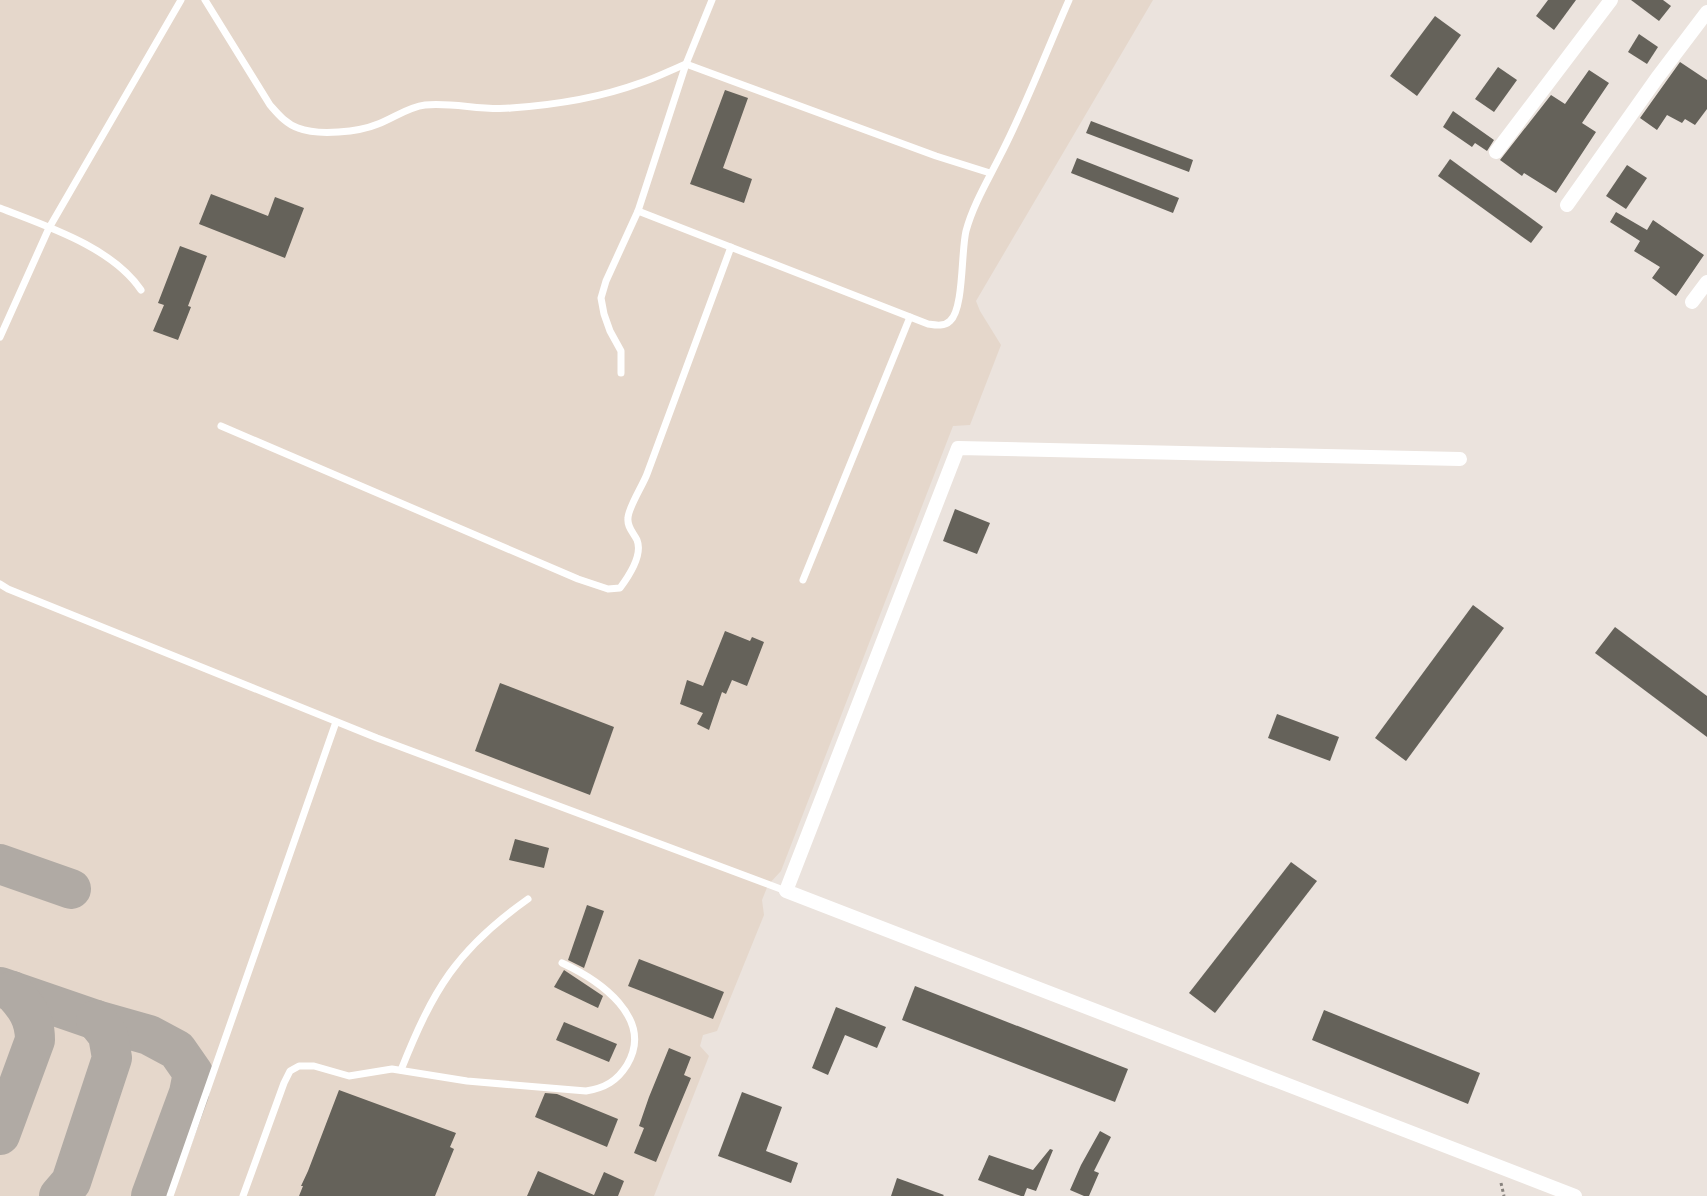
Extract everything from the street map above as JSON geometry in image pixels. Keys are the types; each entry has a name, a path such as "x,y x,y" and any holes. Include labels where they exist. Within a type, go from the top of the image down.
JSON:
{"street":[{"path":"1496,152 1611,0"},
{"path":"1567,205 1656,78 1707,12"},
{"path":"1692,302 1707,282"},
{"path":"1460,459 957,448 786,891 1575,1196"}],"lane":[{"path":"0,337 50,228 181,0"},
{"path":"204,0 270,105 281,118 298,128 316,131 353,130 369,127 422,105 509,108 592,97 640,83 686,63 936,156 990,173"},
{"path":"621,373 621,351 610,332 601,298 606,281 638,211 686,63 712,0"},
{"path":"638,211 928,324 939,326 950,321 956,312 966,232 990,173 1000,157 1069,0"},
{"path":"0,208 50,228 109,259 127,273 141,290"},
{"path":"221,426 578,579 608,589 620,588 638,556 638,542 629,528 627,519 630,508 647,474 731,247"},
{"path":"803,580 910,317"},
{"path":"0,584 336,722 786,891"},
{"path":"170,1196 336,722"},
{"path":"402,1070 432,999 451,969 499,919 528,899"},
{"path":"243,1196 284,1083 290,1071 299,1065 314,1066 349,1076 383,1070 402,1070 458,1080 586,1091 601,1089 613,1082 631,1059 635,1030 629,1017 604,987 584,973 562,963"}],"shaded area":[{"path":"0,0 1153,0 976,301 1001,345 970,425 953,426 781,871 768,885 762,900 764,915 717,1031 703,1035 700,1046 709,1056 654,1196 0,1196"}],"building":[{"path":"1548,0 1576,0 1554,30 1536,16"},
{"path":"1631,0 1663,0 1671,6 1659,21"},
{"path":"1435,16 1461,35 1417,96 1390,76"},
{"path":"1639,34 1658,47 1647,64 1628,52"},
{"path":"1680,62 1707,80 1707,109 1695,125 1685,119 1682,123 1667,115 1657,130 1640,118"},
{"path":"1498,67 1517,80 1494,112 1475,99"},
{"path":"1589,70 1609,83 1582,123 1596,132 1556,193 1524,173 1522,176 1500,160 1551,95 1565,104"},
{"path":"725,90 748,98 723,168 752,179 744,203 690,184"},
{"path":"1453,111 1494,140 1487,151 1475,143 1472,147 1443,127"},
{"path":"1091,121 1193,160 1189,172 1086,133"},
{"path":"1077,158 1179,198 1173,213 1071,173"},
{"path":"1450,159 1543,227 1531,243 1438,176"},
{"path":"1627,165 1647,178 1626,209 1606,196"},
{"path":"211,194 268,216 275,197 304,208 285,258 199,224"},
{"path":"1616,212 1647,230 1653,220 1704,255 1676,296 1652,278 1660,267 1634,251 1640,241 1610,222"},
{"path":"180,246 207,256 178,340 153,331 164,305 158,303"},
{"path":"955,509 990,523 977,554 943,541"},
{"path":"1473,605 1504,628 1406,761 1375,738"},
{"path":"1615,627 1707,696 1707,737 1595,653"},
{"path":"725,631 750,641 752,637 764,642 747,686 732,680 726,694 722,692 709,730 697,724 703,713 680,704 687,680 703,686"},
{"path":"500,683 614,727 590,795 475,751"},
{"path":"1277,714 1339,737 1330,761 1268,738"},
{"path":"515,839 549,848 544,868 509,860"},
{"path":"1291,862 1317,881 1215,1013 1189,993"},
{"path":"587,905 604,911 584,968 568,960"},
{"path":"639,959 724,992 713,1019 628,986"},
{"path":"564,970 603,996 598,1008 554,987"},
{"path":"915,986 1128,1069 1115,1102 902,1020"},
{"path":"836,1007 886,1027 877,1048 845,1035 828,1075 812,1068"},
{"path":"1324,1010 1480,1073 1468,1104 1312,1040"},
{"path":"564,1022 617,1044 609,1062 556,1040"},
{"path":"669,1048 691,1057 684,1075 691,1078 656,1162 634,1153 644,1128 639,1126"},
{"path":"339,1090 456,1133 450,1147 454,1149 435,1196 299,1196"},
{"path":"742,1092 782,1107 766,1151 798,1163 791,1183 718,1156"},
{"path":"545,1093 557,1094 618,1119 607,1147 535,1117"},
{"path":"1100,1131 1111,1137 1094,1171 1099,1173 1089,1196 1084,1196 1070,1190"},
{"path":"1050,1149 1053,1150 1036,1191 1027,1188 1024,1196 1021,1196 978,1180 989,1155 1033,1170"},
{"path":"538,1171 594,1195 604,1172 624,1181 618,1196 527,1196"},
{"path":"897,1178 944,1195 891,1196"}],"taxiway":[{"path":"0,864 71,889"},
{"path":"0,987 96,1020 149,1035 177,1050 193,1073 189,1093 151,1196"},
{"path":"0,1135 35,1040 29,1013 12,991"},
{"path":"59,1196 71,1182 112,1058 108,1035 96,1020"}]}
